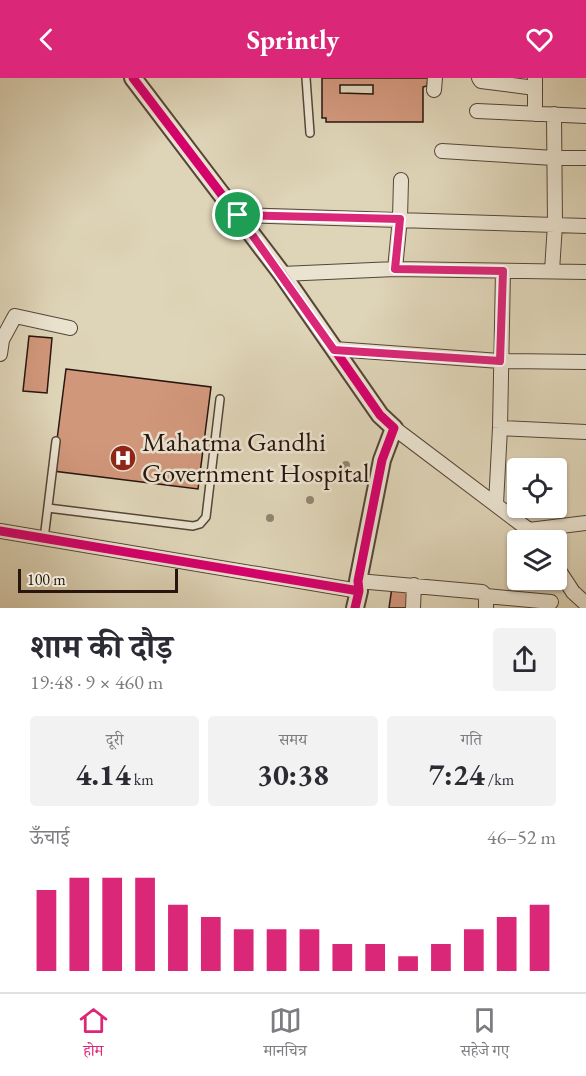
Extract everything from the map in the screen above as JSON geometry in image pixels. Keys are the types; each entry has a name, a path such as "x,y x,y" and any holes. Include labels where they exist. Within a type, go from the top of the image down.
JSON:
{"street":[{"path":"133,78 282,274 380,415 527,530"},
{"path":"479,78 481,81 535,83 535,114"},
{"path":"477,111 586,116"},
{"path":"552,271 555,224 554,114"},
{"path":"442,151 586,158"},
{"path":"395,269 401,180"},
{"path":"238,215 586,225"},
{"path":"282,274 395,269 586,273"},
{"path":"496,504 503,271"},
{"path":"0,314 70,328"},
{"path":"0,354 2,340 15,316"},
{"path":"334,350 500,361 586,362"},
{"path":"355,608 382,460 394,428"},
{"path":"500,428 586,432"},
{"path":"555,530 586,523"},
{"path":"0,531 358,586 414,585 482,592 486,602 551,602"},
{"path":"567,583 586,604"},
{"path":"413,608 414,585"}],"lane":[{"path":"306,78 310,133"},
{"path":"48,508 193,526 200,524 206,516 220,399"},
{"path":"44,538 56,441"}],"building":[{"path":"322,78 428,78 427,86 423,87 423,122 326,122 326,118 322,118","holes":["340,85 373,85 373,94 340,93"]},
{"path":"29,336 52,338 47,393 23,391"},
{"path":"66,369 211,387 198,489 53,471"},
{"path":"392,587 411,590 408,608 389,608"}],"cycle path":[{"path":"133,78 282,274 380,415 394,428 382,460 358,581 359,591 355,608"},
{"path":"0,531 359,591"}],"place":[{"name":"Mahatma Gandhi Government Hospital","path":"123,458"}],"route":[{"path":"238,215 400,219 395,269 503,271 500,361 334,350 238,215"}]}
